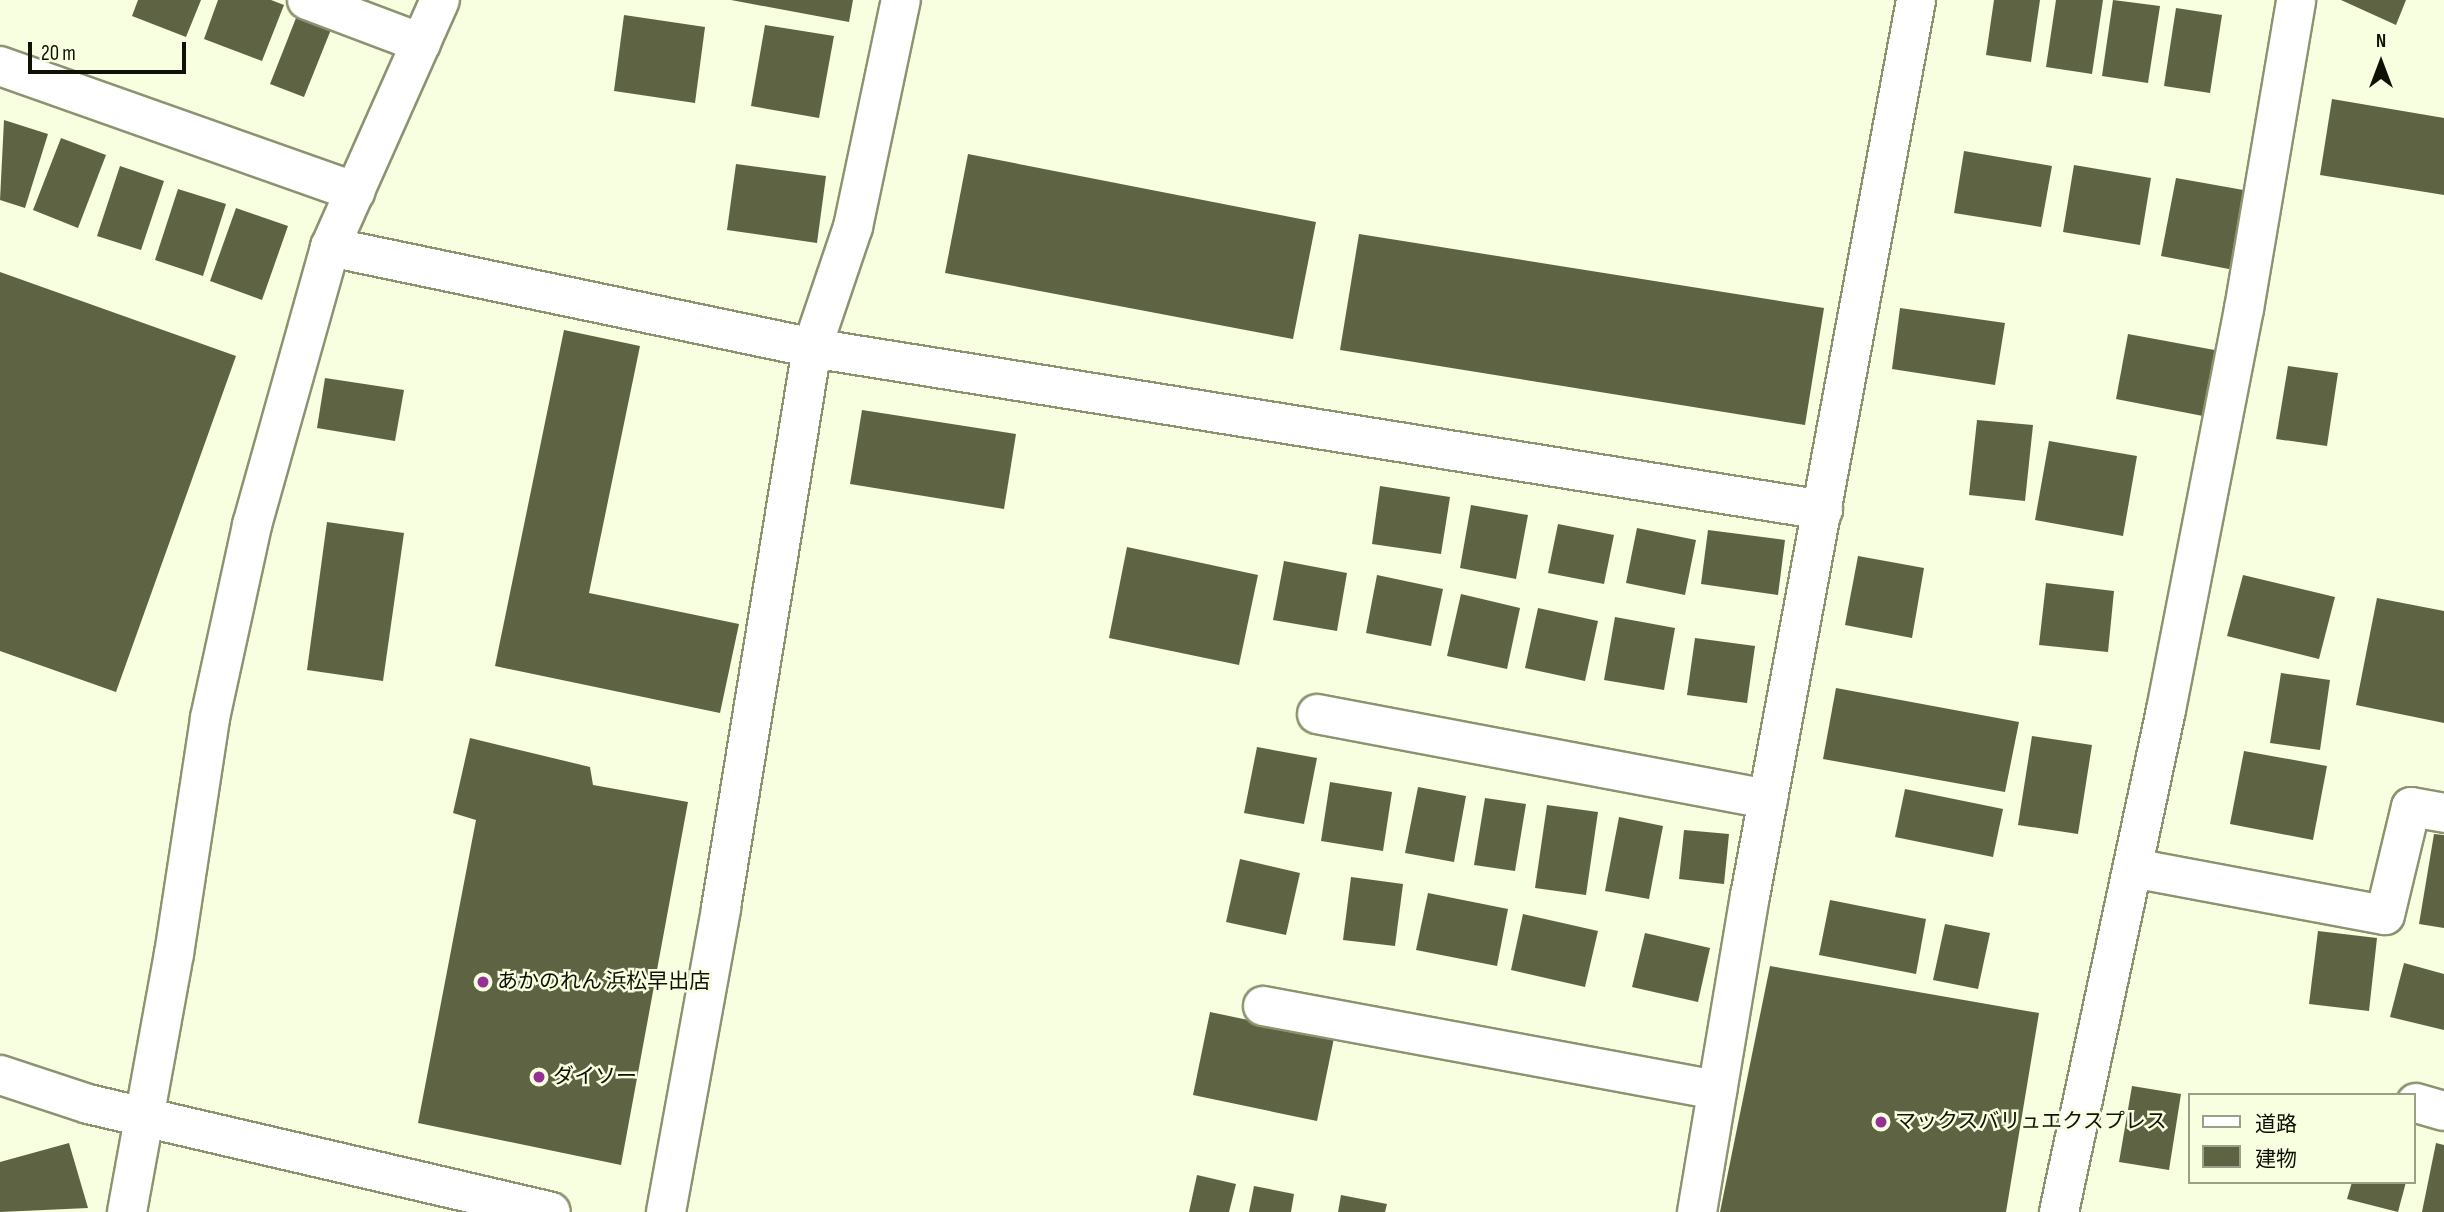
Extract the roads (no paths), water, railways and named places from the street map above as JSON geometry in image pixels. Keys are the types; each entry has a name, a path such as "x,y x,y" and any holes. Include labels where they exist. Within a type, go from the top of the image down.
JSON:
{"street":[{"path":"307,0 421,43"},
{"path":"127,1212 210,718 252,525 330,247 440,0"},
{"path":"666,1212 721,908 812,348 853,227 901,0"},
{"path":"1697,1212 1768,799 1916,0"},
{"path":"2059,1212 2133,868 2242,323 2296,0"},
{"path":"0,66 355,192"},
{"path":"330,247 812,348 1823,510"},
{"path":"1317,714 1768,799"},
{"path":"2133,868 2385,915 2411,807 2444,813"},
{"path":"1263,1006 1717,1090"},
{"path":"0,1075 144,1117 551,1212"}],"place":[{"name":"あかのれん 浜松早出店","path":"483,982"},
{"name":"ダイソー","path":"539,1077"},
{"name":"マックスバリュエクスプレス","path":"1881,1122"}]}
